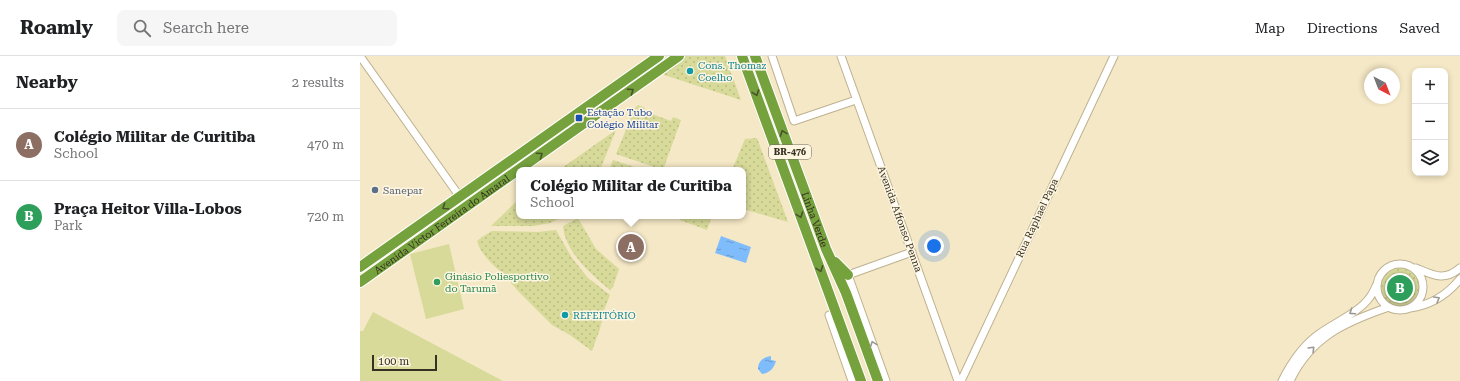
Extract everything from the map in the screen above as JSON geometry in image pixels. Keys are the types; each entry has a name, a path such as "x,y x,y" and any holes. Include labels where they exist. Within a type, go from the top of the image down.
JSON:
{"highway":[{"name":"Avenida Victor Ferreira do Amaral","path":"360,267 659,56"},
{"name":"Avenida Victor Ferreira do Amaral","path":"524,167 680,56"},
{"name":"Linha Verde","path":"742,56 861,381"},
{"name":"Linha Verde","path":"755,56 828,253 846,293 878,381"},
{"name":"Avenida Victor Ferreira do Amaral","path":"360,282 516,172"},
{"path":"494,173 494,180 501,183"},
{"path":"479,183 485,186 485,194"},
{"path":"828,253 848,275"},
{"path":"826,285 829,316"}],"street":[{"path":"360,56 460,196"},
{"path":"772,56 794,121 856,100"},
{"name":"Avenida Affonso Penna","path":"841,56 960,381"},
{"name":"Rua Raphael Papa","path":"960,381 1114,56"},
{"path":"886,381 848,275 912,252"},
{"path":"1282,381 1294,360 1306,345 1315,337 1364,304 1370,298 1379,276 1390,265 1398,263 1406,264 1440,276 1448,276 1460,268"},
{"path":"1408,308 1420,299 1423,285 1422,278 1418,271 1412,266"},
{"path":"1377,284 1379,298 1389,307 1397,310 1424,305 1438,299 1448,292 1460,279"},
{"path":"1290,381 1304,357 1324,338 1353,320 1389,307"},
{"path":"829,316 852,381"}],"green space":[{"path":"686,56 725,56 741,100 661,74"},
{"path":"638,105 645,108 644,111 671,121 673,117 681,120 664,167 654,167 616,154 635,108"},
{"path":"616,130 601,167 563,167"},
{"path":"757,138 788,222 746,210 746,167 733,167 745,139"},
{"path":"613,160 634,167 610,167"},
{"path":"516,202 516,219 558,219 550,223 533,226 491,226"},
{"path":"579,219 596,249 619,269 613,287 610,290 580,262 569,245 563,226"},
{"path":"680,219 711,219 707,230"},
{"path":"556,230 572,258 588,278 610,295 592,351 570,335 552,325 520,293 511,283 511,280 487,258 479,247 477,241 492,231 538,232"},
{"name":"Ginásio Poliesportivo do Tarumã","path":"449,244 464,309 426,319 410,254"},
{"path":"1400,266 1415,272 1421,287 1415,302 1400,308 1385,302 1379,287 1385,272"},
{"path":"373,312 503,381 360,381 360,331 363,331"}],"water":[{"path":"721,236 751,247 746,263 715,253"},
{"path":"771,356 771,360 776,361 774,366 771,370 762,374 758,369 760,362 764,358"}],"place":[{"name":"Cons. Thomaz Coelho","path":"690,71"},
{"name":"Estação Tubo Colégio Militar","path":"579,118"},
{"name":"Sanepar","path":"375,190"},
{"name":"Colégio Militar de Curitiba","path":"631,247"},
{"name":"Ginásio Poliesportivo do Tarumã","path":"437,282"},
{"name":"Praça Heitor Villa-Lobos","path":"1400,288"},
{"name":"REFEITÓRIO","path":"565,315"}]}
